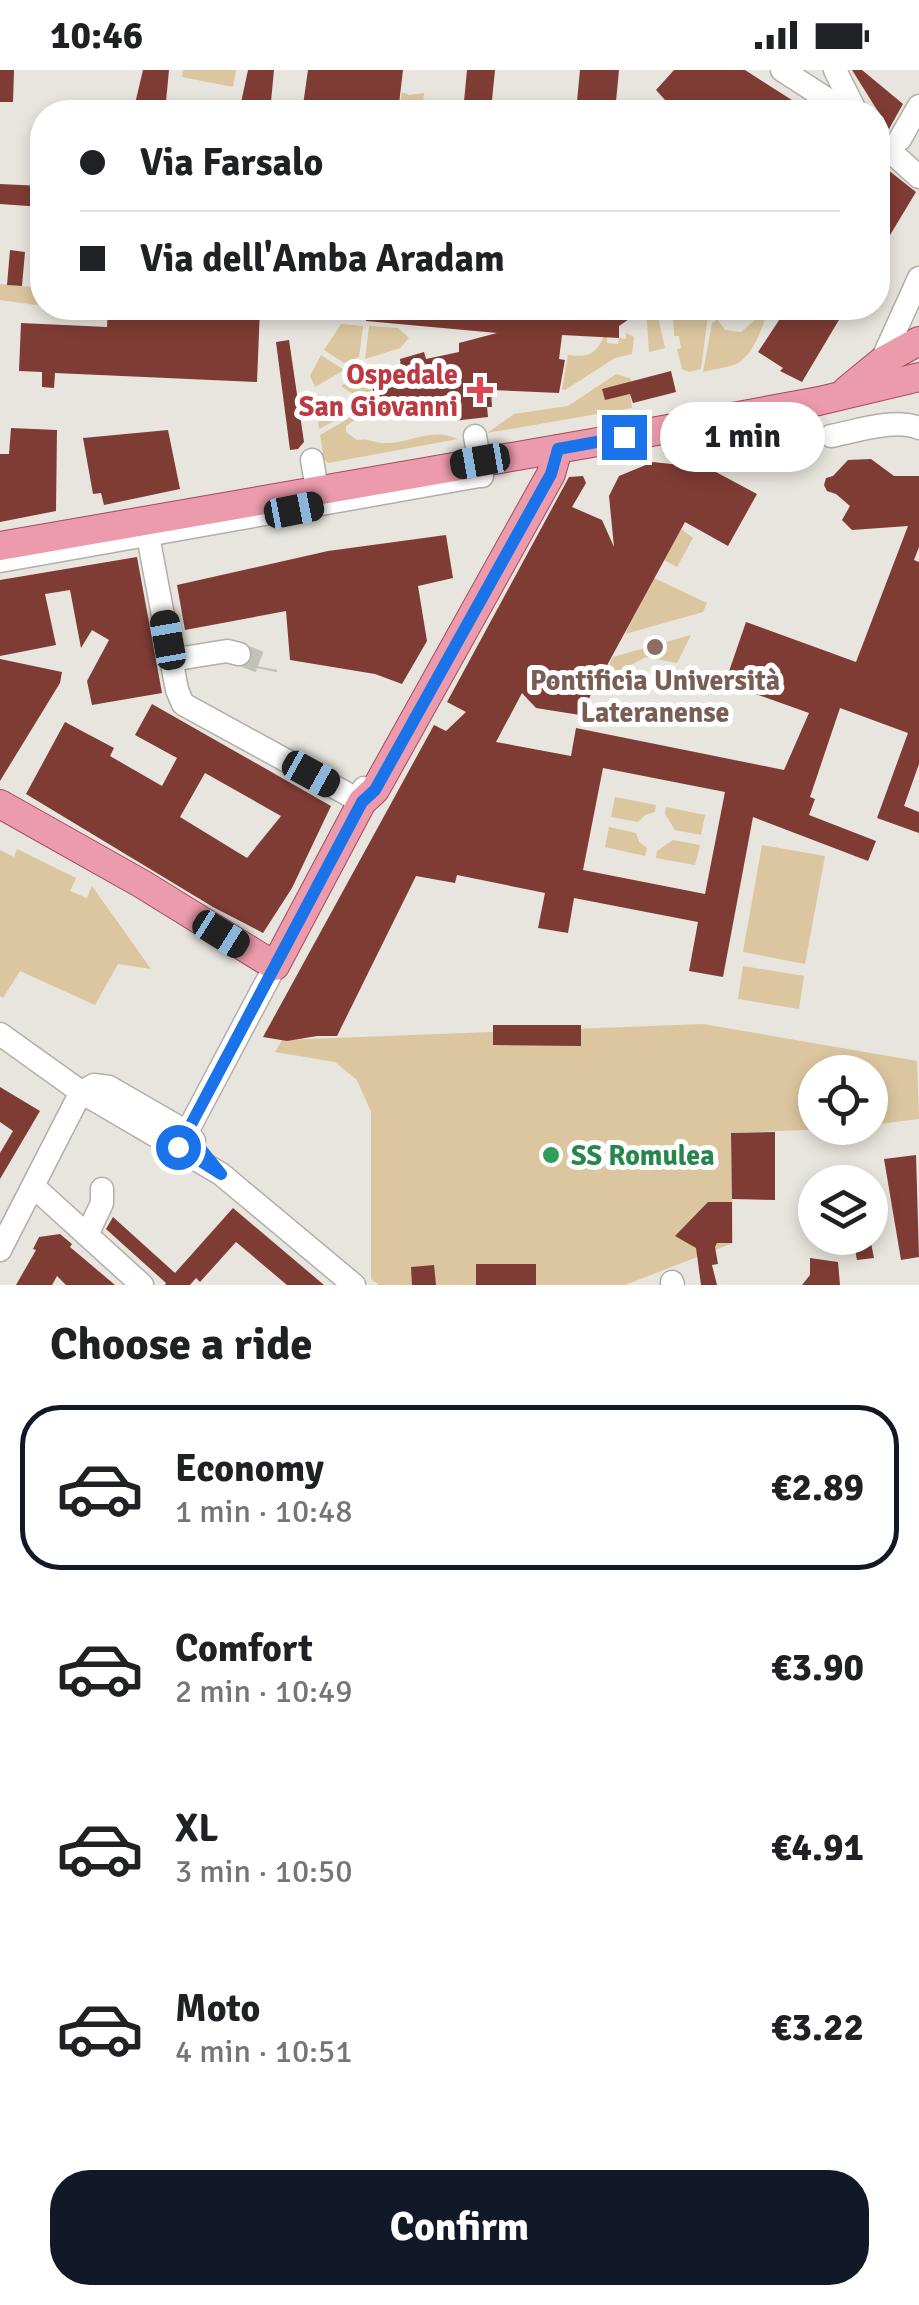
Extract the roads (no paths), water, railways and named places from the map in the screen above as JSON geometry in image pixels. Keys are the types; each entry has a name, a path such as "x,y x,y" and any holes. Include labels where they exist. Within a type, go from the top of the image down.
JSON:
{"main road":[{"path":"842,394 900,351"},
{"path":"0,546 147,528 317,489 808,403 919,377"},
{"path":"0,804 100,859 275,966 362,802 375,790 551,474 558,449"}],"street":[{"path":"782,70 828,100"},
{"path":"835,70 850,100"},
{"path":"890,139 919,106"},
{"path":"890,141 919,177"},
{"path":"900,351 919,278"},
{"path":"900,351 919,314"},
{"path":"831,436 894,425 919,428"},
{"path":"0,561 478,458"},
{"path":"312,460 317,489"},
{"path":"147,528 177,690 183,704 362,802"},
{"path":"171,660 227,650 239,654"},
{"path":"160,1137 178,1138 187,1132 275,966"},
{"path":"0,1034 82,1092 221,1174 354,1285"},
{"path":"0,1250 82,1092 90,1086 104,1086 187,1132 221,1174"},
{"path":"33,1186 142,1285"},
{"path":"88,1235 102,1203 102,1189"}],"tunnel":[{"path":"239,654 267,665 266,670"}],"place":[{"name":"Ospedale San Giovanni","path":"480,390"},
{"name":"Pontificia Università Lateranense","path":"655,647"},
{"name":"SS Romulea","path":"551,1155"}]}
